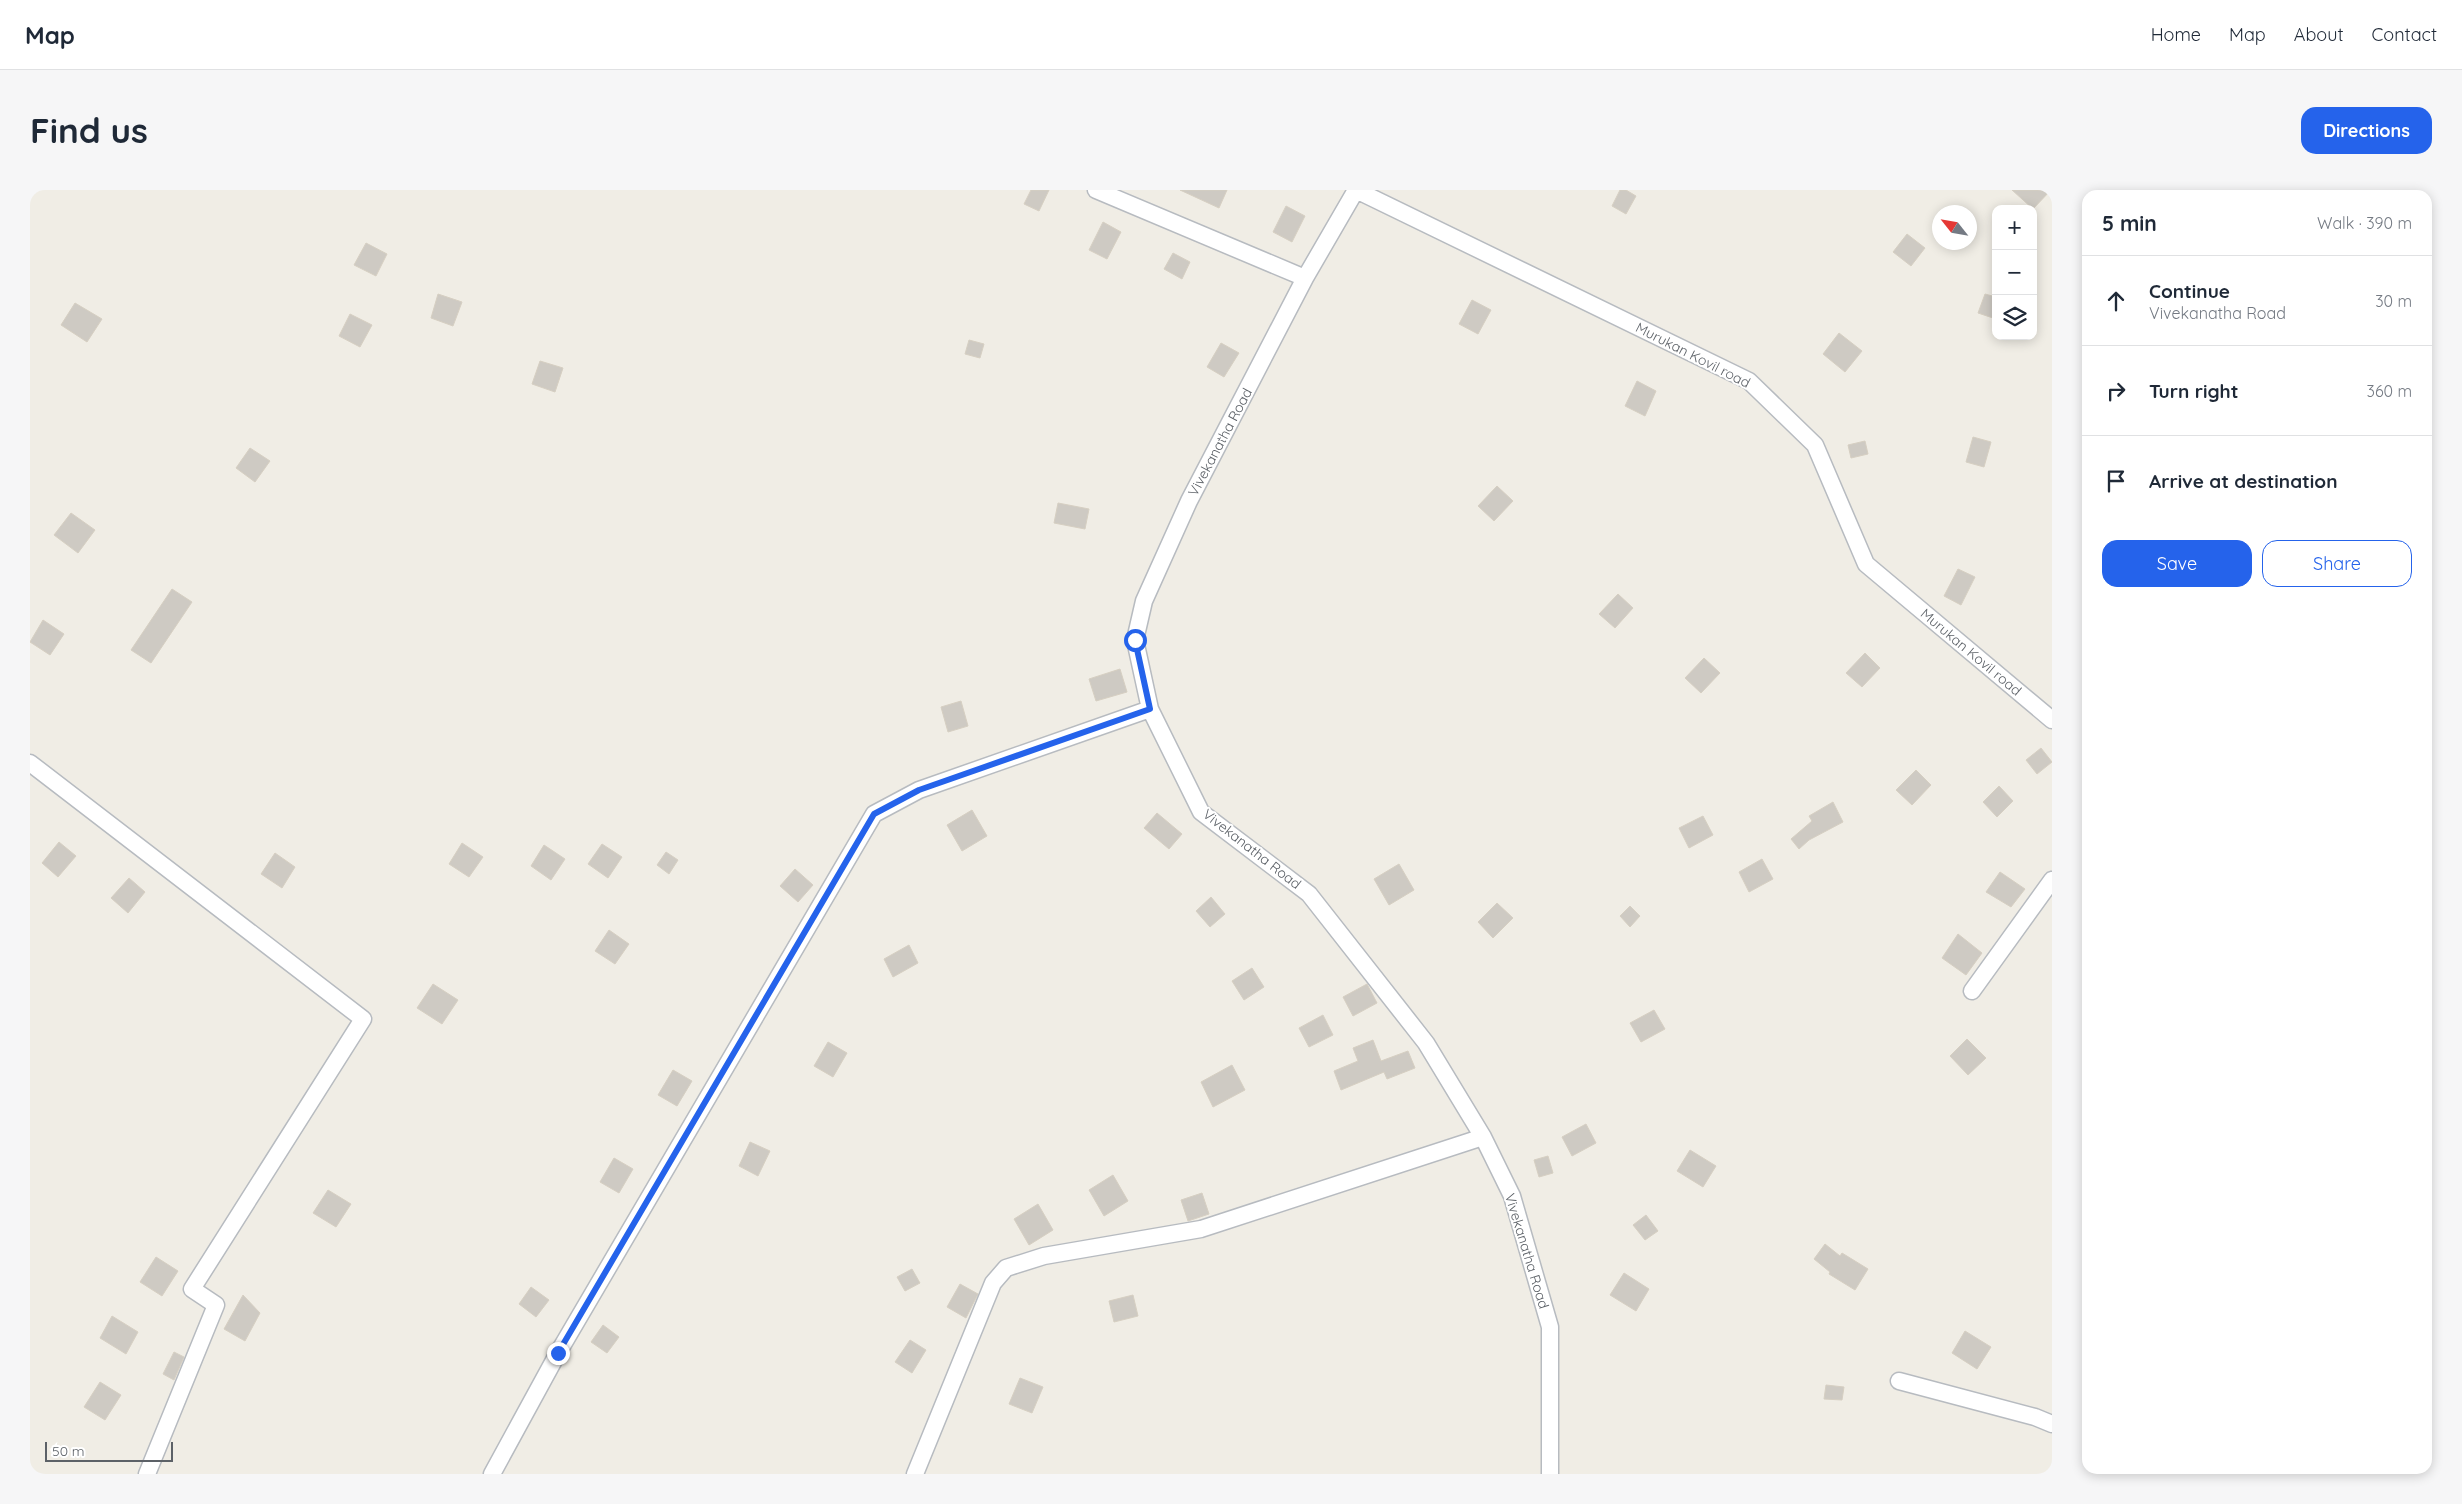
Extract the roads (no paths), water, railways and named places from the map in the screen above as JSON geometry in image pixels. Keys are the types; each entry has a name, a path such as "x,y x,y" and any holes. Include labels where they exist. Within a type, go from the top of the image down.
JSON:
{"street":[{"path":"1096,190 1305,278"},
{"name":"Vivekanatha Road","path":"1356,190 1305,278 1188,501 1144,601 1135,640 1150,709 1201,812 1309,894 1426,1043 1483,1137 1512,1196 1550,1326 1550,1474"},
{"name":"Murukan Kovil road","path":"1356,190 1749,381 1815,445 1866,564 2052,720"},
{"path":"492,1474 558,1353 874,814 919,790 1150,709"},
{"path":"30,763 363,1019 192,1289 216,1305 147,1474"},
{"path":"1972,991 2052,880"},
{"path":"915,1474 993,1283 1006,1268 1044,1256 1202,1229 1483,1137"},
{"path":"1899,1381 2035,1416 2052,1424"}]}
